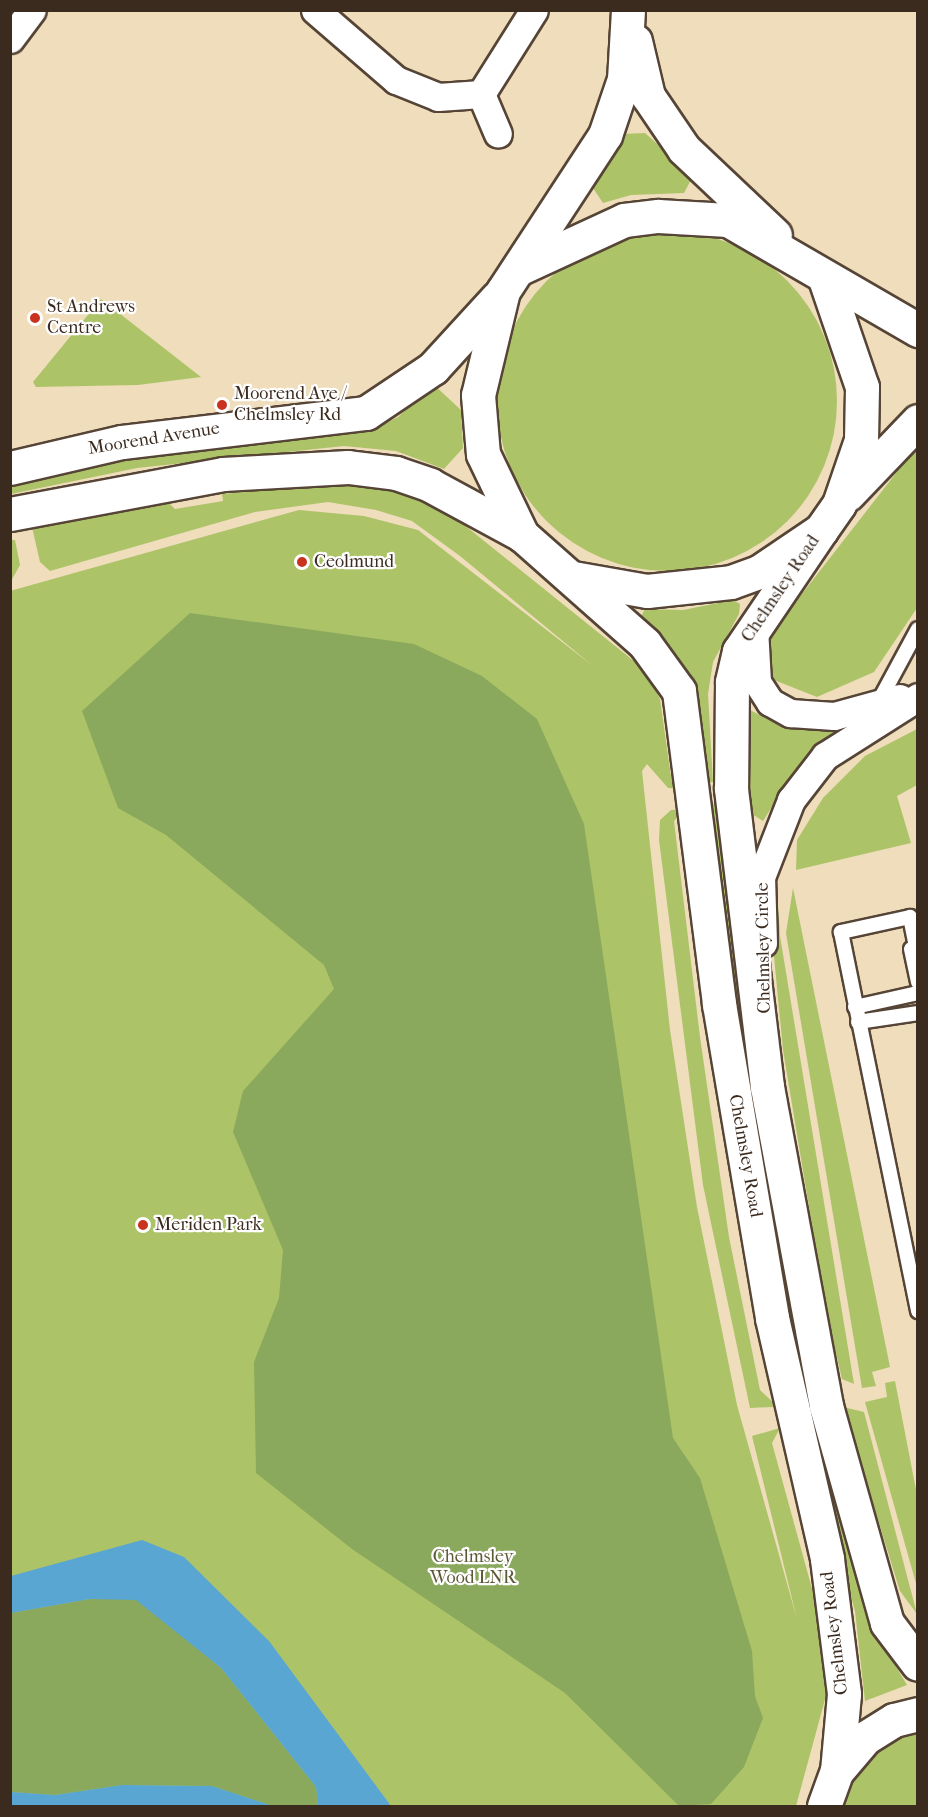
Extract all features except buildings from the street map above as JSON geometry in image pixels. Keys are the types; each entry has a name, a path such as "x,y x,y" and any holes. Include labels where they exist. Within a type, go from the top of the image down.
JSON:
{"street":[{"path":"10,39 32,10"},
{"path":"315,10 396,80 438,96 481,94"},
{"path":"481,94 534,10"},
{"path":"628,10 648,96 684,149 754,211 797,259"},
{"path":"522,536 483,454 478,395 510,280 605,135 624,79 628,10"},
{"path":"481,94 498,134"},
{"path":"510,280 590,233 658,216 729,220 797,259 825,279 918,330"},
{"path":"825,279 862,387 861,441 830,517"},
{"name":"Moorend Avenue","path":"10,468 122,442 366,413 433,368 510,280"},
{"path":"573,578 647,591 731,582 759,572 830,517 918,421"},
{"path":"10,514 223,474 348,467 396,473 430,485 522,536"},
{"name":"Chelmsley Road","path":"830,517 755,621 732,682 729,742 739,885 767,1087 826,1406 853,1513 886,1623 918,1664"},
{"name":"Chelmsley Road","path":"522,536 573,578 645,644 679,691 686,718 719,1004 772,1318 827,1559 844,1694 837,1771"},
{"name":"Chelmsley Circle","path":"755,621 752,658 757,682 770,702 790,713 834,716 918,696"},
{"name":"Chelmsley Circle","path":"767,1087 761,876 791,800 825,756 918,696"},
{"path":"824,1806 837,1771 866,1738 894,1720 918,1714"}],"lane":[{"path":"877,705 918,629"},
{"path":"918,957 910,917 841,932 918,1311"},
{"path":"918,968 909,920 839,935 858,1016 904,1252 918,1247"},
{"path":"918,982 906,923 838,937 901,1248 918,1247"},
{"path":"858,1016 918,995"},
{"path":"858,1016 918,1015"}],"green space":[{"path":"645,133 693,176 684,193 631,195 603,203 589,182 622,134"},
{"path":"667,231 716,238 747,251 775,269 799,293 817,321 830,352 837,401 830,450 817,481 799,509 775,533 747,551 716,564 667,571 618,564 587,551 559,533 535,509 517,481 504,450 497,401 504,352 517,321 535,293 559,269 587,251 618,238"},
{"path":"101,299 201,377 138,385 36,387 33,382"},
{"path":"433,384 461,410 463,448 444,469 396,451 344,446 137,468 11,494 11,483 130,457 380,426 398,417"},
{"path":"917,446 917,608 874,672 817,697 769,678 765,655 770,635"},
{"name":"Chelmsley Wood LNR","path":"370,481 448,512 645,670 660,699 671,777 685,789 668,788 647,764 642,771 670,1030 697,1207 737,1405 797,1619 752,1436 780,1428 772,1443 825,1636 830,1681 796,1806 11,1806 10,591 299,510 364,516 418,530 593,666 460,556 412,521 376,510 328,502 255,512 50,571 40,562 32,527 168,502 175,509 223,501 222,494"},
{"path":"11,540 15,540 20,565 11,581"},
{"path":"733,600 740,604 739,614 713,662 708,694 713,782 706,783 684,668 639,620 645,609 683,610"},
{"name":"Chelmsley Wood LNR","path":"190,613 414,644 482,676 537,719 584,824 673,1438 700,1478 752,1651 755,1696 763,1718 744,1767 711,1804 679,1806 565,1693 352,1549 256,1473 254,1362 279,1298 283,1250 233,1132 243,1091 334,989 324,965 166,835 118,808 82,711"},
{"path":"744,707 783,727 836,732 789,780 763,821 738,805"},
{"path":"917,729 917,785 897,796 911,843 796,870 797,840 823,798 865,756"},
{"path":"717,804 770,1220 811,1402 800,1401 761,1219 707,805"},
{"path":"685,809 674,821 700,1037 729,1237 760,1390 776,1405 772,1407 750,1408 703,1185 659,840 660,820 671,810"},
{"path":"776,871 780,936 854,1384 842,1379 827,1315 783,1050 768,894"},
{"path":"793,888 890,1367 872,1372 876,1386 862,1388 786,933"},
{"path":"895,1381 917,1495 917,1587 865,1402 887,1397 885,1383"},
{"path":"843,1407 864,1412 917,1614 900,1591"},
{"path":"813,1417 869,1622 907,1685 865,1701 855,1611 804,1421"},
{"path":"90,1599 136,1599 221,1668 316,1787 318,1806 273,1806 212,1786 122,1785 55,1795 11,1792 11,1613"},
{"path":"917,1722 917,1806 833,1806 847,1769"}],"water":[{"path":"142,1540 184,1557 269,1641 391,1806 318,1806 316,1787 221,1668 136,1600 90,1599 11,1613 11,1576"},
{"path":"122,1785 212,1786 273,1806 11,1806 11,1792 55,1795"}],"place":[{"name":"St Andrews Centre","path":"35,318"},
{"name":"Moorend Ave / Chelmsley Rd","path":"222,405"},
{"name":"Ceolmund","path":"302,562"},
{"name":"Meriden Park","path":"143,1225"}]}
